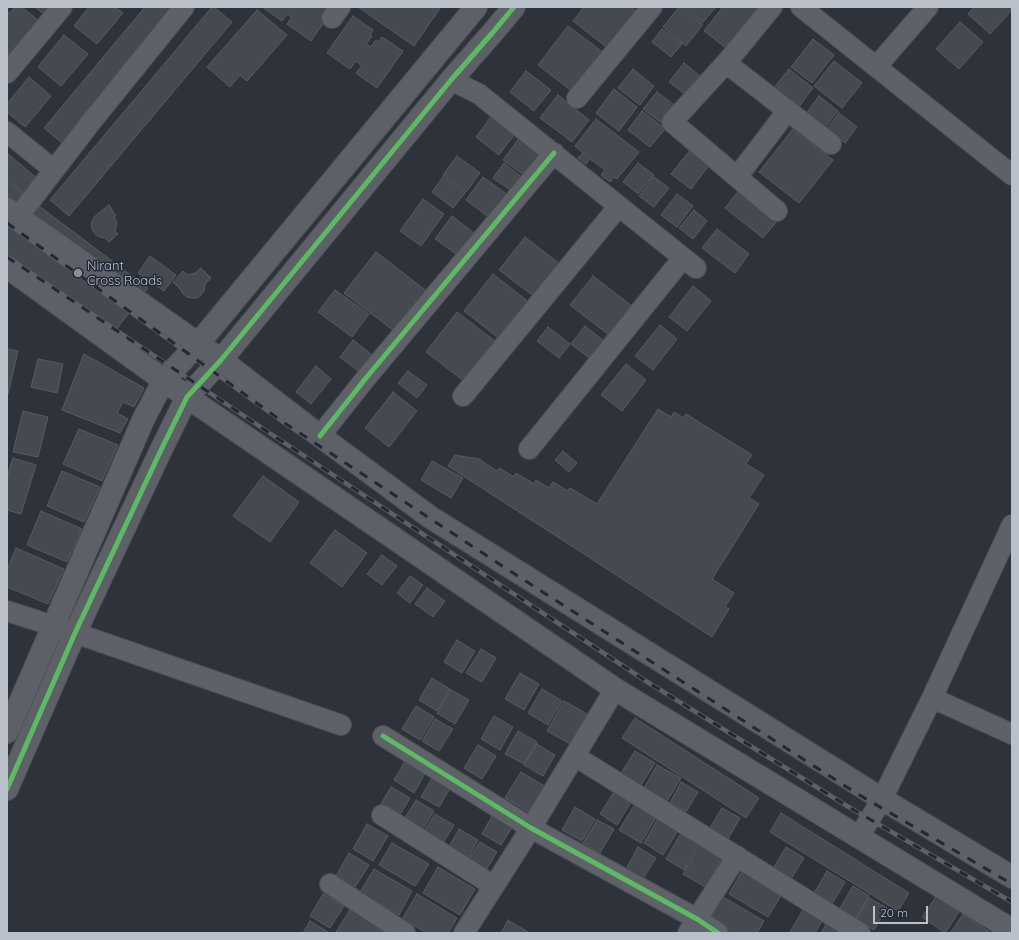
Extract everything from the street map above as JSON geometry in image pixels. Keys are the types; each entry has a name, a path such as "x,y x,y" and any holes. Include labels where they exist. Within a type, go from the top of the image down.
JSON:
{"main road":[{"path":"7,789 75,633 187,397 221,360 451,80 514,7"},
{"path":"7,732 144,418 164,380 198,344 468,10"},
{"path":"13,213 221,360 320,436 430,517 882,799 1012,877"},
{"path":"7,267 187,397 614,689 1012,930"}],"street":[{"path":"7,73 62,7"},
{"path":"13,213 54,170 184,7"},
{"path":"577,98 652,7"},
{"path":"772,7 726,63 672,122 777,211"},
{"path":"876,66 928,7"},
{"path":"805,8 1012,175"},
{"path":"726,63 831,144"},
{"path":"451,80 479,94 690,263 529,449"},
{"path":"737,177 788,110"},
{"path":"7,132 54,170"},
{"path":"320,436 554,153"},
{"path":"463,396 619,206"},
{"path":"858,836 882,799 932,698 1012,524"},
{"path":"7,611 342,725"},
{"path":"464,933 531,828 614,689"},
{"path":"932,698 1012,734"},
{"path":"383,736 693,926 718,933"},
{"path":"586,763 860,933"},
{"path":"382,815 494,886"},
{"path":"693,926 737,856"},
{"path":"330,884 405,933"}],"building":[{"path":"15,7 22,7 40,22 12,56 7,52 7,11 10,13"},
{"path":"35,7 53,7 46,16"},
{"path":"89,7 115,7 123,13 97,44 74,26"},
{"path":"145,7 176,7 62,143 44,128"},
{"path":"212,7 232,22 69,216 50,200"},
{"path":"262,7 326,7 332,11 311,41 287,24 292,17 287,14 282,21"},
{"path":"358,7 441,7 414,46"},
{"path":"584,7 631,7 639,13 610,50 573,21"},
{"path":"679,7 703,24 686,46 663,27"},
{"path":"683,7 716,7 703,22"},
{"path":"723,7 760,7 727,49 704,31"},
{"path":"974,7 1012,7 1012,10 990,34 968,14"},
{"path":"257,10 287,35 247,81 240,75 230,87 207,67"},
{"path":"353,16 373,30 370,35 372,36 366,44 371,47 376,40 379,42 382,37 403,51 377,88 356,73 362,66 356,61 350,69 327,53"},
{"path":"960,22 983,42 959,69 936,49"},
{"path":"568,26 604,53 573,92 538,65"},
{"path":"662,29 682,44 671,57 652,42"},
{"path":"64,35 88,54 61,86 38,67"},
{"path":"813,39 834,55 812,83 791,67"},
{"path":"834,61 862,83 842,108 814,86"},
{"path":"684,63 705,80 690,98 669,82"},
{"path":"633,69 654,86 640,105 618,88"},
{"path":"789,69 813,88 798,108 773,89"},
{"path":"526,71 551,90 534,111 510,92"},
{"path":"29,77 51,96 25,127 7,112 7,104"},
{"path":"614,89 637,107 619,131 596,113"},
{"path":"657,92 681,110 667,127 643,109"},
{"path":"558,95 589,120 572,142 540,118"},
{"path":"819,96 838,111 825,128 806,114"},
{"path":"642,111 665,129 650,147 628,130"},
{"path":"839,113 857,127 845,143 827,129"},
{"path":"493,114 517,131 499,155 476,137"},
{"path":"596,119 639,152 617,179 614,177 610,182 601,175 605,170 590,159 586,164 578,158 583,153 575,146"},
{"path":"793,129 833,160 799,203 759,172"},
{"path":"520,137 544,155 528,178 503,160"},
{"path":"691,149 710,164 691,189 671,174"},
{"path":"7,153 39,180 26,195 7,180"},
{"path":"457,156 480,173 466,192 443,175"},
{"path":"504,163 523,178 513,192 493,178"},
{"path":"638,163 654,175 638,194 623,182"},
{"path":"443,177 465,193 453,208 432,192"},
{"path":"483,177 512,198 495,222 466,200"},
{"path":"654,177 669,188 654,207 639,196"},
{"name":"Nirant Cross Roads","path":"7,182 148,288 112,335 7,259"},
{"path":"743,185 782,215 763,238 725,208"},
{"path":"677,194 693,206 677,227 661,215"},
{"path":"423,199 444,214 421,246 400,231"},
{"path":"109,205 116,216 114,217 117,223 115,231 118,234 109,242 105,238 96,235 91,226 94,217"},
{"path":"694,210 707,221 693,239 679,228"},
{"path":"452,216 479,237 462,258 435,239"},
{"path":"717,229 749,254 735,273 702,248"},
{"path":"525,237 560,264 535,297 499,270"},
{"path":"376,252 428,292 397,333 344,293"},
{"path":"150,256 176,275 164,291 138,273"},
{"path":"201,268 211,278 205,284 204,291 201,295 197,298 187,297 173,282 183,271 187,275 195,273"},
{"path":"493,274 530,303 501,340 464,311"},
{"path":"593,276 632,306 609,335 570,305"},
{"path":"693,286 711,301 687,331 669,317"},
{"path":"335,290 369,314 352,337 318,312"},
{"path":"457,312 495,341 464,381 426,352"},
{"path":"660,325 677,339 653,370 635,356"},
{"path":"585,326 609,345 596,363 571,344"},
{"path":"548,327 570,344 559,358 537,341"},
{"path":"353,340 375,357 362,374 340,357"},
{"path":"7,349 18,351 8,394 7,393"},
{"path":"84,354 144,388 134,407 123,402 117,413 128,419 120,433 62,410"},
{"path":"38,359 63,364 57,393 31,387"},
{"path":"626,364 646,380 622,411 601,395"},
{"path":"316,366 331,379 311,404 296,392"},
{"path":"408,371 427,385 417,398 398,383"},
{"path":"393,392 417,411 389,447 365,428"},
{"path":"658,409 671,417 674,412 683,418 686,414 752,455 746,464 764,475 749,498 759,504 712,579 734,593 725,607 729,609 712,637 448,466 455,455 479,459 497,471 499,468 514,477 516,473 534,484 536,480 549,488 553,482 568,491 570,488 597,504"},
{"path":"23,411 48,417 38,457 13,452"},
{"path":"79,429 118,445 102,481 63,464"},
{"path":"563,451 577,463 569,472 555,460"},
{"path":"13,458 36,465 21,514 7,510 7,477"},
{"path":"432,461 463,478 451,498 421,480"},
{"path":"62,471 100,487 84,522 47,506"},
{"path":"263,476 299,502 270,542 233,516"},
{"path":"41,511 82,529 67,562 27,545"},
{"path":"335,530 367,553 342,587 310,563"},
{"path":"16,548 64,569 48,604 7,587 7,570"},
{"path":"382,555 397,566 382,585 367,574"},
{"path":"410,576 423,585 410,603 397,593"},
{"path":"427,588 445,601 433,617 415,604"},
{"path":"457,640 475,651 462,673 444,662"},
{"path":"481,649 496,658 482,682 466,673"},
{"path":"520,673 539,684 524,710 505,699"},
{"path":"432,678 450,689 437,711 419,700"},
{"path":"542,689 562,701 548,725 528,713"},
{"path":"451,690 469,700 455,724 437,713"},
{"path":"564,701 587,714 570,744 547,731"},
{"path":"416,706 434,717 420,740 402,729"},
{"path":"494,716 513,727 500,750 481,739"},
{"path":"635,718 759,798 746,818 622,738"},
{"path":"435,719 453,729 439,751 422,741"},
{"path":"518,731 537,742 524,764 505,754"},
{"path":"537,744 555,755 543,776 524,765"},
{"path":"478,745 496,756 482,779 464,768"},
{"path":"635,751 655,763 640,787 620,775"},
{"path":"407,758 427,770 414,793 394,780"},
{"path":"657,765 681,778 666,803 643,790"},
{"path":"521,772 546,787 530,813 505,798"},
{"path":"434,775 452,785 439,807 421,797"},
{"path":"681,782 698,792 686,812 670,803"},
{"path":"391,787 410,798 397,820 378,809"},
{"path":"614,792 631,802 617,825 600,814"},
{"path":"416,800 434,811 420,834 402,823"},
{"path":"635,804 657,816 641,843 619,830"},
{"path":"575,807 595,819 582,841 562,830"},
{"path":"722,808 740,818 728,839 710,828"},
{"path":"496,809 516,821 501,845 482,834"},
{"path":"781,813 909,893 898,911 770,832"},
{"path":"435,814 454,825 440,848 421,836"},
{"path":"659,817 679,829 663,855 644,843"},
{"path":"597,820 614,829 600,853 583,843"},
{"path":"367,824 388,836 373,861 353,849"},
{"path":"459,829 478,840 465,863 446,852"},
{"path":"681,833 699,843 684,870 666,859"},
{"path":"480,842 497,852 484,873 466,863"},
{"path":"392,843 429,864 415,886 379,865"},
{"path":"700,845 722,858 705,887 683,874"},
{"path":"638,847 656,858 643,879 626,869"},
{"path":"786,847 804,858 791,879 773,869"},
{"path":"349,853 369,865 355,887 336,876"},
{"path":"438,867 475,889 460,915 423,893"},
{"path":"374,869 412,891 399,915 360,892"},
{"path":"742,871 782,894 768,917 729,894"},
{"path":"827,871 845,882 832,904 814,893"},
{"path":"853,886 869,896 856,918 840,908"},
{"path":"323,894 344,906 330,928 310,916"},
{"path":"417,894 457,918 448,933 427,933 402,919"},
{"path":"723,897 764,921 757,933 734,933 710,919"},
{"path":"936,897 959,912 945,933 922,917"},
{"path":"869,898 887,908 874,930 856,919"},
{"path":"351,908 387,933 337,933 336,932"},
{"path":"804,908 823,919 815,933 790,932"},
{"path":"963,914 991,933 951,932"},
{"path":"508,920 528,932 501,933"},
{"path":"310,921 328,932 328,933 303,933"},
{"path":"827,923 844,933 821,933"}],"railway":[{"path":"7,223 283,422 510,571 856,793 1012,884"},
{"path":"7,257 274,436 649,683 847,806 1012,902"}],"cycle path":[{"path":"7,789 75,633 187,397 221,360 451,80 514,7"},
{"path":"320,436 366,378 554,153"},
{"path":"383,736 531,828 697,919 718,933"}],"place":[{"name":"Nirant Cross Roads","path":"78,273"}]}
